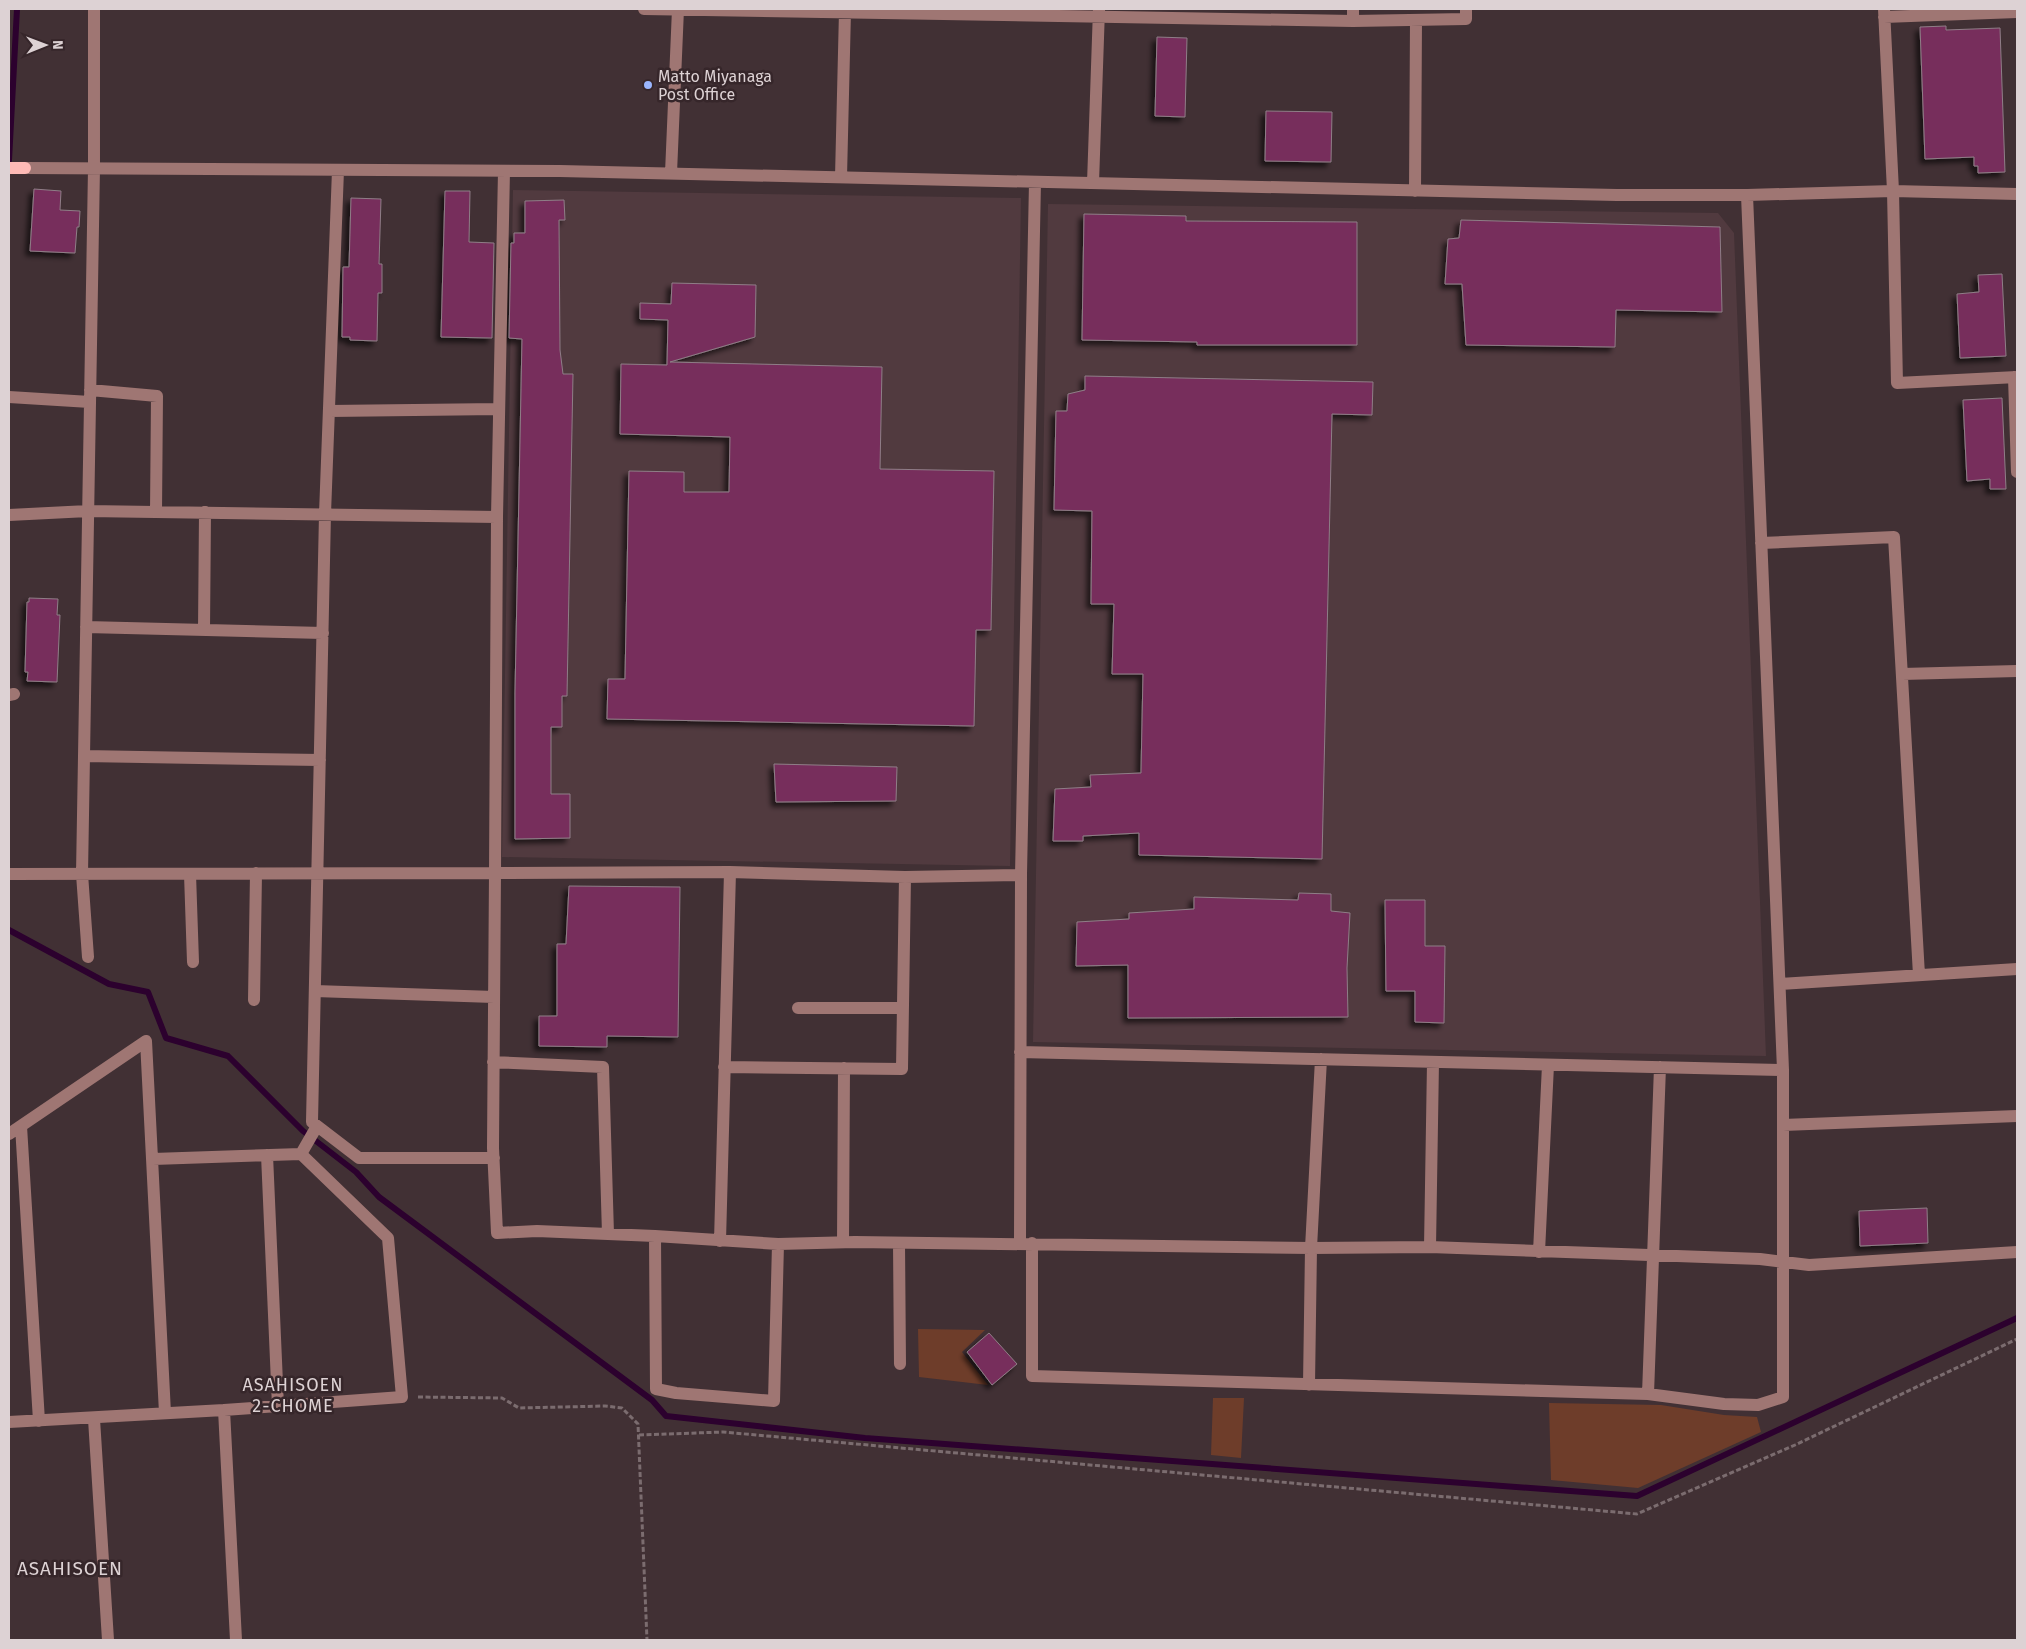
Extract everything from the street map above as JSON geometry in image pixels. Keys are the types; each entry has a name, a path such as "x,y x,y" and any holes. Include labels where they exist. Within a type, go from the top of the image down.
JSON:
{"main road":[{"path":"9,168 24,168"}],"street":[{"path":"88,957 82,874 94,168 94,9"},
{"path":"644,9 1353,15 1416,20 1466,19 1466,9"},
{"path":"671,174 678,9"},
{"path":"841,177 845,11"},
{"path":"2012,11 1884,13 1893,191 1897,382 2015,377 2017,472"},
{"path":"1093,183 1099,13"},
{"path":"1415,190 1416,20"},
{"path":"24,168 504,170 1617,195 1747,195 1893,191 2017,194"},
{"path":"338,170 326,514 312,1122 359,1158 494,1158"},
{"path":"504,170 496,517 493,1062 497,1233 537,1231 778,1244 843,1242 1311,1248 1430,1247 1784,1260 1809,1265 2017,1252"},
{"path":"1035,182 1021,875 1020,1052 1032,1376 1648,1394 1724,1404 1758,1405 1783,1397 1784,1125 1780,984 1747,195"},
{"path":"9,397 157,396 156,512"},
{"path":"329,411 499,409"},
{"path":"9,515 88,511 496,517"},
{"path":"204,630 205,512"},
{"path":"1761,543 1894,537 1920,975"},
{"path":"86,627 323,633"},
{"path":"1902,674 2017,671"},
{"path":"84,756 320,760"},
{"path":"9,874 730,872 905,877 1021,875"},
{"path":"720,1241 730,872"},
{"path":"254,1000 256,873"},
{"path":"190,874 193,962"},
{"path":"724,1067 902,1069 905,877"},
{"path":"1780,984 2017,969"},
{"path":"315,992 494,997"},
{"path":"798,1008 903,1008"},
{"path":"9,1134 146,1041 165,1413"},
{"path":"1020,1052 1783,1070"},
{"path":"1309,1385 1311,1248 1321,1059"},
{"path":"493,1062 603,1067 608,1234"},
{"path":"1430,1247 1433,1062"},
{"path":"1539,1252 1548,1064"},
{"path":"1648,1394 1660,1067"},
{"path":"843,1242 844,1068"},
{"path":"1784,1125 2017,1116"},
{"path":"21,1126 38,1421"},
{"path":"302,1152 317,1127"},
{"path":"9,1422 94,1419 402,1397 388,1238 302,1152 152,1159"},
{"path":"267,1155 278,1406"},
{"path":"655,1236 656,1389 676,1393 774,1401 778,1244"},
{"path":"899,1243 900,1364"},
{"path":"224,1410 236,1640"},
{"path":"94,1419 108,1640"}],"path":[{"path":"639,1435 732,1433 1637,1514 1795,1445 2017,1338"},
{"path":"402,1397 502,1398 519,1408 605,1406 622,1408 638,1424 647,1640"}],"shaded area":[{"path":"513,190 1021,198 1010,866 502,857"},
{"path":"1048,204 1718,213 1734,233 1766,1056 1033,1042"},
{"path":"918,1329 985,1330 962,1352 988,1385 919,1377"},
{"path":"1213,1398 1244,1398 1241,1458 1211,1455"},
{"path":"1549,1403 1661,1405 1724,1415 1757,1417 1761,1432 1638,1488 1551,1480"}],"building":[{"path":"1946,26 1946,30 2000,28 2005,172 1978,173 1978,166 1974,166 1974,157 1925,159 1920,27"},
{"path":"1157,37 1187,38 1185,117 1155,116"},
{"path":"1266,111 1332,112 1331,162 1265,161"},
{"path":"34,189 61,191 60,210 80,211 75,253 30,251"},
{"path":"445,191 470,191 469,242 494,243 492,338 441,337"},
{"path":"351,198 381,199 379,264 382,264 382,293 378,293 377,341 350,340 350,337 342,337 343,267 349,267"},
{"path":"564,200 565,220 559,220 560,350 563,374 573,374 567,696 562,696 562,727 551,727 551,794 570,794 570,838 515,839 515,693 522,339 509,338 511,243 514,243 514,233 525,233 525,201"},
{"path":"1084,214 1186,216 1186,221 1357,222 1357,345 1197,345 1197,342 1082,340"},
{"path":"1461,220 1720,227 1722,312 1616,310 1615,347 1466,345 1462,284 1445,284 1448,239 1459,238"},
{"path":"2002,274 2006,356 1960,358 1957,294 1979,292 1978,275"},
{"path":"672,283 756,285 755,337 670,362 882,367 880,469 994,471 991,630 976,630 974,726 607,719 608,679 625,679 629,471 684,472 684,492 729,492 730,437 620,434 621,364 667,365 668,320 640,319 640,303 671,304"},
{"path":"1085,376 1373,382 1372,415 1332,414 1322,859 1139,855 1139,833 1083,836 1083,841 1053,841 1055,789 1091,787 1090,775 1141,773 1143,674 1112,674 1114,604 1091,604 1092,511 1054,510 1056,411 1067,411 1068,394 1085,390"},
{"path":"2002,398 2006,489 1990,489 1990,479 1967,481 1963,400"},
{"path":"29,598 58,599 57,615 60,615 57,682 27,681 28,672 25,672 27,602 29,602"},
{"path":"774,764 897,767 896,801 776,802"},
{"path":"569,886 680,887 678,1037 607,1036 607,1047 539,1046 539,1016 557,1016 557,944 566,944"},
{"path":"1299,893 1331,894 1331,911 1350,913 1347,968 1348,1017 1128,1018 1128,965 1076,966 1077,922 1129,919 1129,913 1194,909 1194,897 1298,900"},
{"path":"1385,900 1425,900 1425,946 1445,946 1444,1023 1415,1022 1415,991 1386,991"},
{"path":"1927,1208 1928,1243 1860,1246 1859,1211"},
{"path":"989,1333 1017,1364 992,1385 967,1352"}],"waterway":[{"path":"9,160 17,9"},
{"path":"9,930 109,984 148,992 166,1038 228,1056 303,1131 356,1172 379,1197 652,1400 666,1416 865,1438 1637,1496 2017,1318"}],"place":[{"name":"Matto Miyanaga Post Office","path":"648,85"}],"district":[{"name":"ASAHISOEN 2-CHOME","path":"293,1395"},
{"name":"ASAHISOEN","path":"70,1568"}]}
